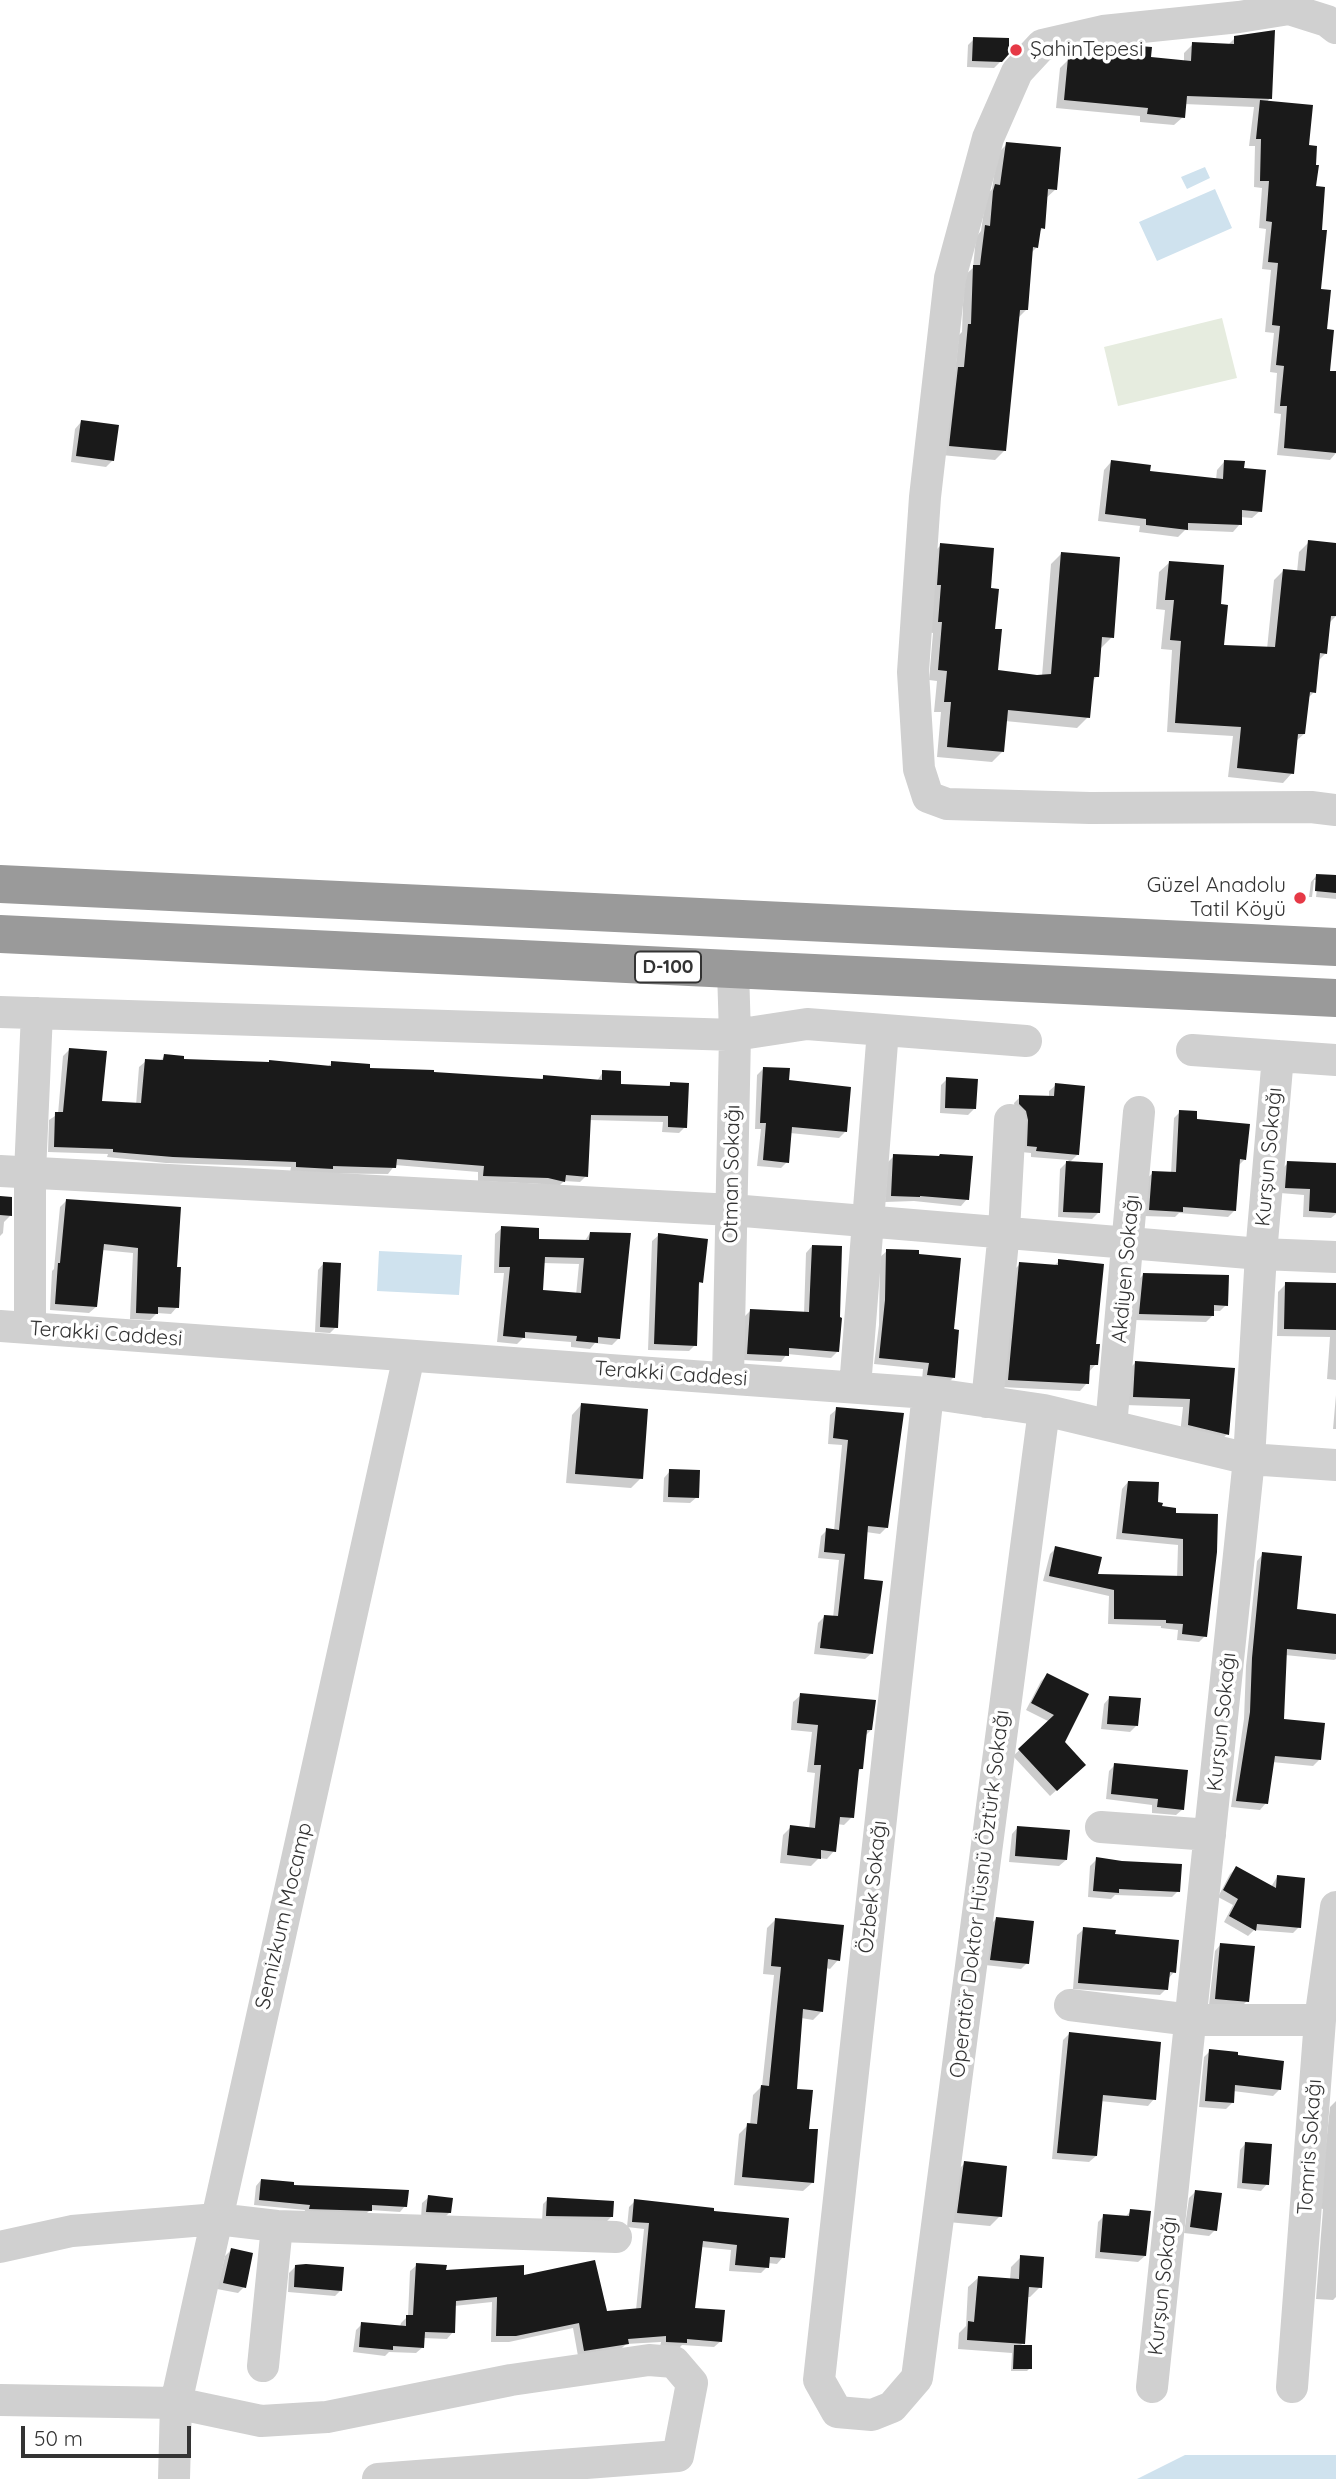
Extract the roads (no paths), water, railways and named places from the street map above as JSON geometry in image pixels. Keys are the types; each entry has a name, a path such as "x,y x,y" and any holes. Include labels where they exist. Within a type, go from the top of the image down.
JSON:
{"highway":[{"path":"0,884 1336,947"},
{"name":"D-100","path":"0,934 1336,998"}],"street":[{"path":"1336,28 1327,21 1274,7 1104,31 1042,45 1017,72 988,138 950,278 925,497 913,672 919,769 928,797 947,804 1090,808 1311,807 1336,810"},
{"name":"Otman Sokağı","path":"728,1378 736,1035 733,970"},
{"path":"0,1012 736,1035 807,1024 1026,1041"},
{"path":"15,1327 15,1172 37,1013"},
{"path":"855,1387 883,1030"},
{"path":"1192,1050 1336,1060"},
{"name":"Kurşun Sokağı","path":"1152,2387 1249,1459 1261,1254 1278,1056"},
{"name":"Akdiyen Sokağı","path":"1111,1426 1139,1112"},
{"path":"986,1402 1004,1231 1010,1120"},
{"path":"15,1172 732,1210 1261,1254 1336,1257"},
{"name":"Terakki Caddesi","path":"15,1327 928,1392 1044,1410 1249,1459 1336,1465"},
{"name":"Semizkum Mocamp","path":"174,2479 176,2403 409,1356"},
{"name":"Özbek Sokağı","path":"917,2378 892,2407 872,2415 836,2412 819,2381 928,1392"},
{"name":"Operatör Doktor Hüsnü Öztürk Sokağı","path":"917,2378 1044,1410"},
{"path":"1101,1827 1210,1835"},
{"name":"Tomris Sokağı","path":"1292,2387 1336,1907"},
{"path":"1070,2004 1325,2040"},
{"path":"0,2247 72,2231 217,2219 277,2227 616,2237"},
{"path":"263,2367 277,2227"},
{"path":"0,2400 176,2403 261,2421 327,2417 511,2380 649,2360 674,2362 692,2383 678,2456 378,2479"}],"water":[{"path":"1205,167 1210,178 1187,189 1181,177"},
{"path":"1215,189 1232,228 1157,261 1139,222"},
{"path":"379,1251 462,1255 459,1295 377,1291"},
{"path":"1185,2455 1336,2455 1336,2479 1137,2479"}],"place":[{"name":"ŞahinTepesi","path":"1016,50"},
{"name":"Güzel Anadolu Tatil Köyü","path":"1300,898"}]}
